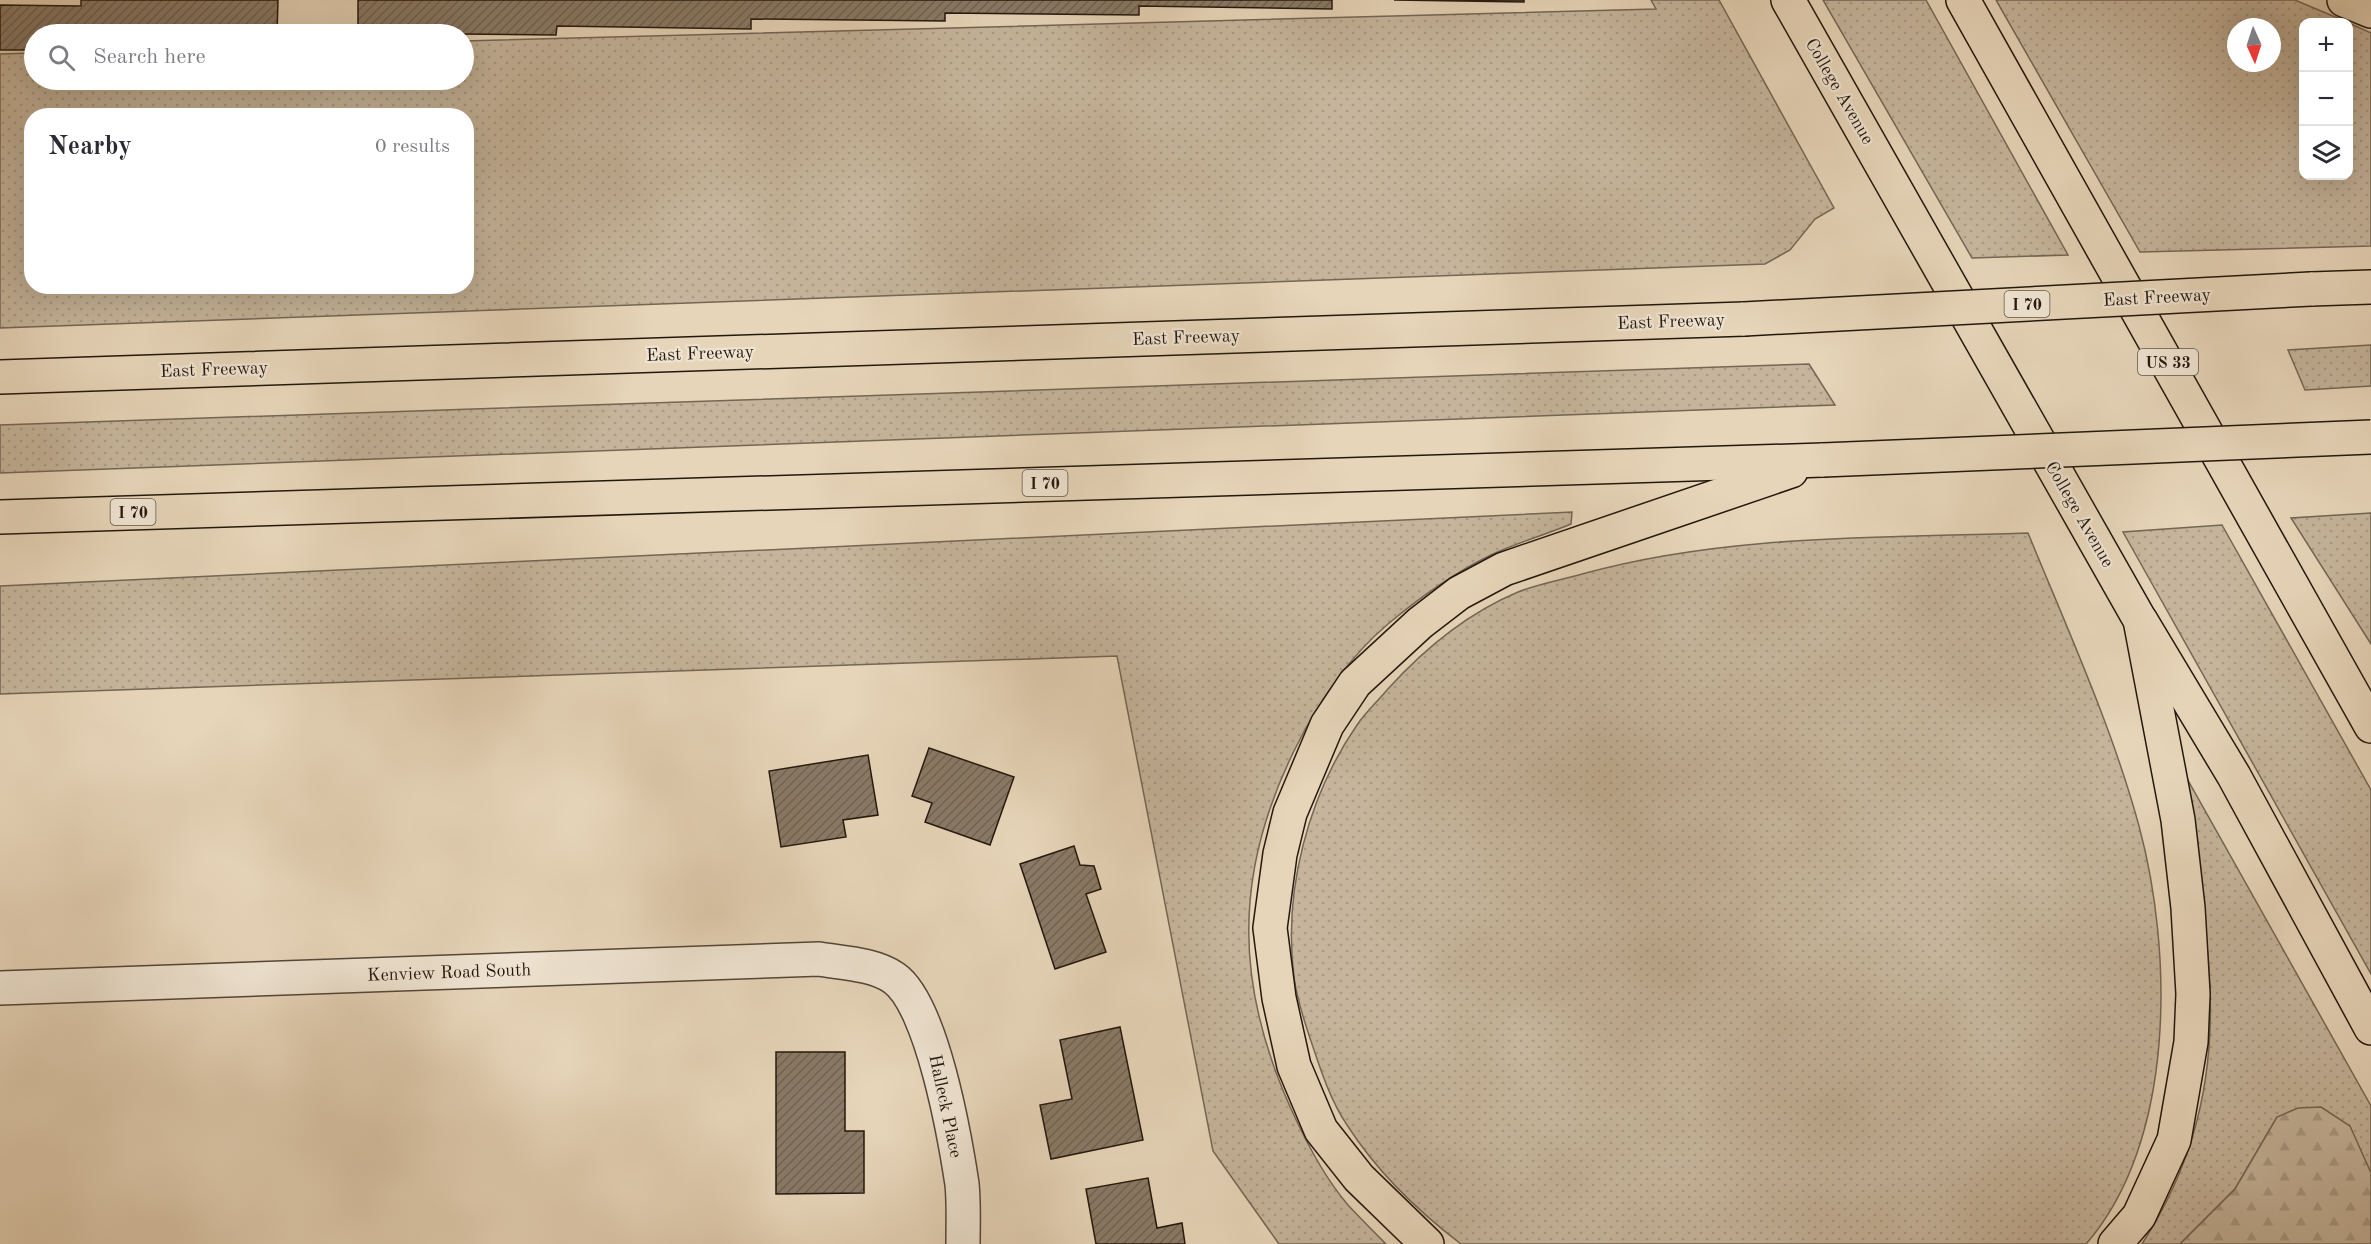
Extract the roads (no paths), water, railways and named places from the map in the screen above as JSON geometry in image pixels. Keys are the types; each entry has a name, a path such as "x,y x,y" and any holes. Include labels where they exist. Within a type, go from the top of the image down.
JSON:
{"main road":[{"name":"College Avenue","path":"1788,0 2140,620 2234,776 2371,1028"},
{"name":"US 33","path":"1963,0 2371,726"},
{"path":"2344,0 2371,12"},
{"name":"East Freeway","path":"0,376 1744,319 2371,287"},
{"name":"I 70","path":"0,517 1824,460 2371,437"},
{"path":"1426,1244 1359,1178 1321,1130 1294,1066 1279,998 1270,928 1280,854 1290,813 1327,725 1355,683 1420,623 1459,593 1504,568 1824,460"},
{"path":"2115,1244 2139,1216 2174,1140 2188,1062 2193,1013 2188,908 2178,820 2140,620"}],"street":[{"name":"Kenview Road South","path":"0,988 819,959 859,965 895,978"},
{"name":"Halleck Place","path":"895,978 919,1009 933,1046 962,1186 963,1244"}]}
